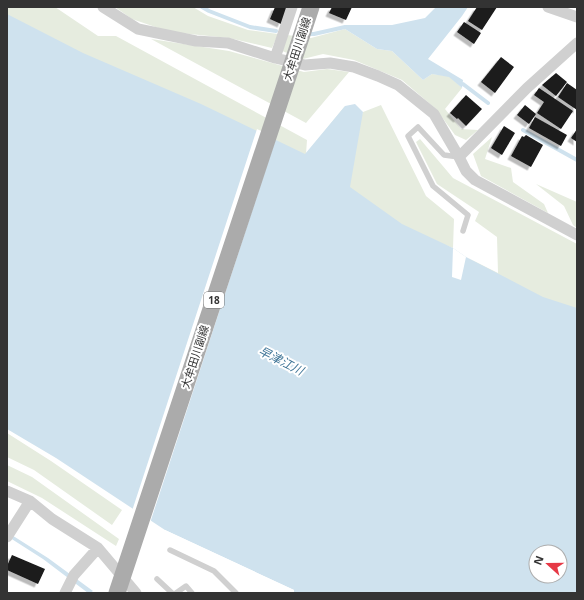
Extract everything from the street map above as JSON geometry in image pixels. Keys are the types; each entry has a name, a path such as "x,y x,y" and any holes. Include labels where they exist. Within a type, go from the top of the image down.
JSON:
{"main road":[{"name":"大牟田川副線","path":"117,593 311,7"}],"street":[{"path":"103,7 138,29 196,41 228,43 274,58 305,65 330,63 354,68 398,85 434,114 466,171 476,180 577,236"},
{"path":"274,58 292,7"},
{"path":"548,7 577,18"},
{"path":"459,157 527,88 577,43"},
{"path":"7,491 30,501 52,519 98,548 136,593"},
{"path":"9,534 30,501"},
{"path":"65,593 72,579 98,548"}],"lane":[{"path":"459,157 444,155 418,127 408,136 433,186 468,215 463,231"},
{"path":"170,550 214,572 236,593"},
{"path":"158,579 172,593"},
{"path":"176,593 186,586 192,593"}],"shaded area":[{"path":"7,7 55,7 98,36 116,36 307,140 306,154 345,106 309,188 7,41"},
{"path":"115,7 193,7 208,16 248,30 278,34 272,48 229,38 170,32 132,19"},
{"path":"345,29 377,49 392,51 423,80 432,74 449,76 462,88 445,109 461,129 478,130 466,140 455,135 436,109 402,80 354,60 323,54 303,59 282,51 287,35 311,38"},
{"path":"151,39 229,51 304,72 327,69 349,72 306,123"},
{"path":"381,105 426,196 454,219 453,248 333,203 363,112"},
{"path":"492,137 485,159 511,168 513,182 544,204 548,213 481,176 473,154"},
{"path":"420,139 453,178 577,244 577,322 466,257 498,273 497,237 475,221 479,212 437,184 416,142"},
{"path":"536,184 577,202 577,228 573,225 564,206"},
{"path":"7,433 51,461 122,510 112,525 34,470 7,457"},
{"path":"7,465 32,477 119,539 116,546 42,498 7,481"}],"water":[{"path":"436,7 468,7 428,59 463,80 462,88 449,77 432,74 423,80 392,51 377,49 345,29 345,25 392,25 425,18"},
{"name":"早津江川","path":"7,14 83,53 201,104 305,154 345,106 355,104 363,112 350,187 402,224 453,248 466,257 543,297 577,308 577,593 294,593 294,590 165,530 56,458 7,429"},
{"path":"7,532 48,558 93,591 88,593 43,559 7,536"}],"pier":[{"path":"257,129 276,138 150,523 132,511"},
{"path":"453,248 466,257 461,280 452,277"},
{"path":"165,530 294,590 294,593 163,532"}],"building":[{"path":"275,7 288,7 281,24 270,19"},
{"path":"332,7 352,7 346,20 329,13"},
{"path":"477,7 497,7 482,30 468,21"},
{"path":"464,22 481,33 474,44 457,32"},
{"path":"501,57 514,67 495,93 481,82"},
{"path":"556,73 567,82 556,96 542,85"},
{"path":"567,83 577,90 577,110 558,97"},
{"path":"539,88 573,111 561,129 537,113 544,102 534,95"},
{"path":"466,95 482,109 466,126 450,113"},
{"path":"525,105 536,114 529,124 517,115"},
{"path":"535,117 567,135 561,146 529,128"},
{"path":"504,126 515,133 502,155 491,148"},
{"path":"577,129 577,142 571,138"},
{"path":"526,135 543,145 531,167 511,156 522,136 524,137"},
{"path":"12,555 45,569 38,584 7,570 7,566"}],"waterway":[{"path":"202,7 250,27 276,31"},
{"path":"307,34 314,34 345,27"},
{"path":"463,84 488,103"},
{"path":"523,130 577,160"}]}
